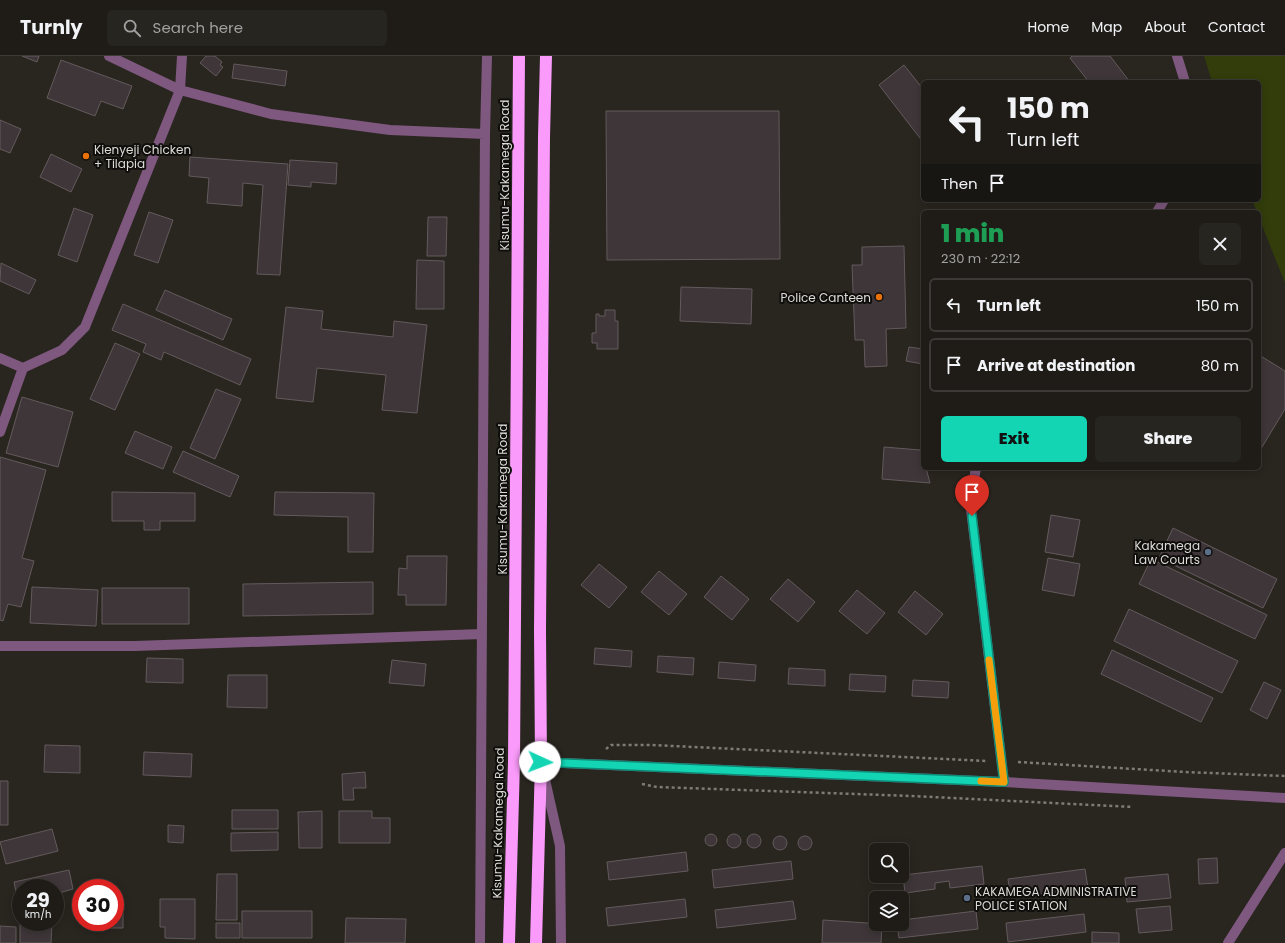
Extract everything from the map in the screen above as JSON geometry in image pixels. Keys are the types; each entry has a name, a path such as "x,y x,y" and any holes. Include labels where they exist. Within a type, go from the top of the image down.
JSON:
{"highway":[{"name":"Kisumu-Kakamega Road","path":"509,943 514,754 519,56"},
{"path":"536,943 540,762 544,145 546,56"}],"street":[{"path":"109,56 180,90 271,114 390,130 485,134"},
{"path":"0,432 23,368 62,350 85,327 180,90 182,56"},
{"path":"480,943 485,134 487,56"},
{"path":"1177,56 1184,80"},
{"path":"0,358 23,368"},
{"path":"976,470 970,501 1004,782"},
{"path":"0,646 135,646 482,634"},
{"path":"560,943 560,846 540,762 1004,782 1285,798"},
{"path":"1228,943 1285,853"}],"path":[{"path":"587,763 611,745 652,745 1285,776"},
{"path":"637,783 657,787 912,796 1136,807"}],"green space":[{"path":"1204,56 1285,56 1285,283 1261,223 1261,210 1256,210 1253,202 1261,202 1261,80 1211,80"}],"building":[{"path":"22,56 39,56 37,62"},
{"path":"206,56 215,56 222,62 220,65 223,67 216,76 200,63"},
{"path":"1072,56 1110,56 1128,80 1087,80 1070,58"},
{"path":"61,60 132,86 123,109 101,101 95,116 47,98"},
{"path":"234,64 287,71 285,86 232,78"},
{"path":"904,65 921,86 921,139 879,85"},
{"path":"606,111 779,111 780,259 607,260"},
{"path":"0,120 21,129 10,153 0,149"},
{"path":"51,154 82,169 71,192 40,177"},
{"path":"190,157 288,164 280,275 257,274 263,185 243,183 242,206 207,203 209,178 189,176"},
{"path":"290,160 337,163 336,184 311,182 311,187 288,185"},
{"path":"74,208 93,215 77,262 58,255"},
{"path":"149,212 173,220 158,263 134,255"},
{"path":"428,217 447,217 446,256 427,256"},
{"name":"Police Canteen","path":"904,246 906,328 886,329 887,366 865,367 864,340 855,340 852,265 862,265 862,247"},
{"path":"417,260 444,261 444,309 416,309"},
{"path":"1,263 36,280 29,294 0,281"},
{"path":"681,287 752,289 751,324 680,321"},
{"path":"165,290 232,319 223,340 156,310"},
{"path":"123,304 251,359 240,385 164,352 161,360 143,352 146,344 112,330"},
{"path":"286,307 323,311 321,329 393,337 394,321 427,325 417,413 382,410 386,375 317,368 313,402 276,398"},
{"path":"605,310 615,310 615,321 618,321 618,349 597,349 597,343 592,343 592,333 596,333 596,314 599,314 599,316 605,316"},
{"path":"115,343 140,354 115,410 90,399"},
{"path":"909,347 921,349 921,364 906,361"},
{"path":"1261,356 1285,371 1285,409 1261,449"},
{"path":"216,389 241,399 215,459 190,448"},
{"path":"22,397 73,412 58,467 6,453"},
{"path":"135,431 172,447 163,469 125,453"},
{"path":"884,447 920,450 921,470 927,470 930,483 882,479"},
{"path":"183,451 239,476 230,497 173,472"},
{"path":"0,457 46,470 22,558 34,561 21,607 8,604 3,621 0,620"},
{"path":"112,492 195,493 195,521 160,521 160,530 144,530 144,521 112,521"},
{"path":"275,492 374,493 373,552 348,552 348,517 274,515"},
{"path":"1051,515 1080,520 1073,557 1045,552"},
{"path":"1173,528 1277,579 1263,608 1159,558"},
{"path":"407,556 447,556 446,605 406,605 406,595 398,595 399,568 407,569"},
{"path":"1048,558 1080,564 1074,596 1042,590"},
{"path":"1151,559 1267,615 1255,639 1139,584"},
{"path":"599,564 627,587 609,608 581,585"},
{"path":"659,571 687,594 669,615 641,592"},
{"path":"721,576 749,599 732,620 704,597"},
{"path":"788,579 815,602 798,622 770,599"},
{"path":"373,582 373,614 243,616 243,584"},
{"path":"32,587 98,590 96,626 30,623"},
{"path":"102,588 189,588 189,624 102,624"},
{"path":"857,590 885,613 867,634 839,611"},
{"path":"915,591 943,614 926,635 898,612"},
{"path":"1129,609 1238,661 1222,693 1114,641"},
{"path":"595,648 632,651 631,667 594,664"},
{"path":"1112,650 1213,698 1201,722 1101,674"},
{"path":"658,656 694,658 693,675 657,672"},
{"path":"147,658 183,659 183,683 146,682"},
{"path":"392,660 426,664 424,686 389,683"},
{"path":"719,662 756,665 755,681 718,678"},
{"path":"789,668 825,670 825,686 788,684"},
{"path":"850,674 886,676 885,692 849,690"},
{"path":"228,675 267,675 267,708 227,707"},
{"path":"913,680 949,682 948,698 912,696"},
{"path":"1264,682 1281,690 1267,719 1250,710"},
{"path":"45,745 80,746 80,773 44,772"},
{"path":"144,752 192,754 191,777 143,775"},
{"path":"365,772 366,788 353,788 354,800 343,800 342,774"},
{"path":"0,781 8,781 8,825 0,825"},
{"path":"232,810 278,810 278,829 232,829"},
{"path":"322,811 322,848 299,848 298,812"},
{"path":"339,811 372,811 372,818 390,818 390,843 339,843"},
{"path":"168,825 184,826 183,843 168,842"},
{"path":"52,829 58,851 6,864 0,842"},
{"path":"278,832 278,850 231,851 231,833"},
{"path":"709,834 713,834 717,840 713,846 709,846 705,842 705,838"},
{"path":"731,834 737,834 741,838 741,844 737,848 731,848 727,844 727,838"},
{"path":"754,834 759,836 761,841 759,846 754,848 749,846 747,841 749,836"},
{"path":"777,836 783,836 787,840 787,846 783,850 777,850 773,846 773,840"},
{"path":"802,836 808,836 812,840 812,846 808,850 802,850 798,846 798,840"},
{"path":"686,852 688,871 609,880 607,862"},
{"path":"1217,858 1218,883 1199,884 1198,859"},
{"path":"791,861 793,879 714,888 712,870"},
{"path":"982,866 984,884 950,888 949,881 935,883 935,889 909,892 909,891 905,891 904,883 909,883 909,874"},
{"path":"1085,869 1088,888 1018,897 1017,893 1010,893 1008,879"},
{"path":"69,870 72,889 64,892 64,879 28,879"},
{"path":"217,874 237,874 237,920 216,920"},
{"path":"1168,874 1171,898 1127,902 1125,878"},
{"path":"160,899 195,899 195,939 165,938 165,927 160,927"},
{"path":"685,899 687,917 608,926 606,908"},
{"path":"793,901 796,919 717,928 715,910"},
{"path":"1170,906 1172,930 1139,933 1136,909"},
{"path":"242,911 312,911 312,938 242,938"},
{"path":"976,911 978,929 899,938 898,931 909,931 909,919"},
{"path":"1084,914 1086,932 1008,942 1006,923"},
{"path":"346,918 406,919 405,943 345,943"},
{"path":"823,920 869,923 869,931 882,931 881,943 822,943"},
{"path":"216,923 240,923 240,938 216,938"},
{"path":"0,926 12,927 12,931 16,931 16,943 0,943"},
{"path":"20,931 52,931 51,943 20,943"},
{"path":"1092,932 1119,933 1119,943 1092,943"}],"slow traffic":[{"path":"981,781 1004,782 989,660"}],"place":[{"name":"Kienyeji Chicken + Tilapia","path":"86,156"},
{"name":"Police Canteen","path":"879,297"},
{"name":"Kakamega Law Courts","path":"1208,552"},
{"name":"KAKAMEGA ADMINISTRATIVE POLICE STATION","path":"967,898"}],"route":[{"path":"540,762 1004,782 972,516"}]}
